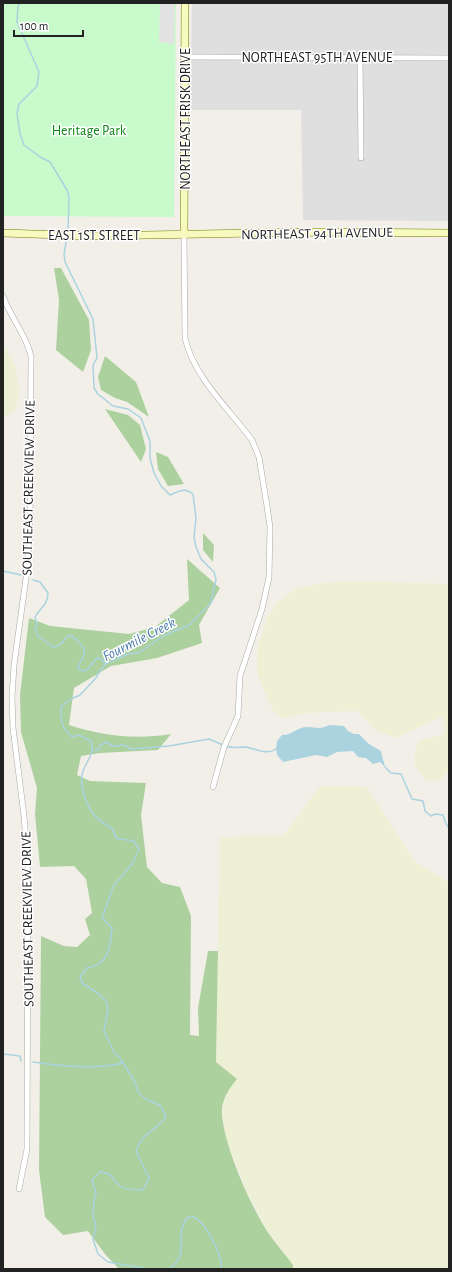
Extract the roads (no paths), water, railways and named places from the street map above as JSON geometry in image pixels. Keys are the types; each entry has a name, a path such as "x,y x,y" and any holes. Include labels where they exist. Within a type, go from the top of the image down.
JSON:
{"main road":[{"name":"NORTHEAST FRISK DRIVE","path":"184,235 185,3"},
{"name":"NORTHEAST 94TH AVENUE","path":"184,235 315,232 449,233"},
{"name":"EAST 1ST STREET","path":"3,233 92,236 184,235"}],"street":[{"name":"NORTHEAST 95TH AVENUE","path":"185,57 449,58"},
{"path":"360,57 361,158"},
{"path":"184,235 186,338 189,354 205,381 252,440 259,457 270,527 268,590 240,676 238,716 224,747 213,787"},
{"name":"SOUTHEAST CREEKVIEW DRIVE","path":"3,296 7,308 26,342 31,356 30,530 28,571 14,665 12,697 13,728 24,816 28,863 27,1149 19,1189"}],"water":[{"path":"329,725 344,726 348,731 354,734 359,734 369,744 381,751 385,767 380,762 373,764 366,758 358,757 353,751 337,752 327,757 316,755 283,762 277,755 277,741 282,735 289,734 304,727 320,728"}],"waterway":[{"name":"Fourmile Creek","path":"21,3 18,6 17,22 39,72 37,86 19,104 17,113 20,134 24,145 40,157 50,162 67,190 69,197 68,234"},
{"name":"Fourmile Creek","path":"67,237 64,254 65,262 93,319 97,358 93,365 94,388 98,394 113,406 128,409 141,418 150,441 150,458 154,473 161,486 170,495 184,490 193,494 196,518 194,537 196,547 201,559 214,572 216,579 211,603 189,625 165,635 138,653 128,654 105,664 95,679 80,695 69,700 61,707 62,724 68,734 72,737 79,735 91,741 91,755 82,775 83,791 89,808 99,820 113,829 116,838 134,841 139,849 132,864 114,885 102,918 112,928 107,954 100,963 87,968 80,977 82,983 99,994 106,1001 108,1009 104,1031 114,1052 120,1058 135,1082 139,1094 161,1106 166,1117 145,1136 136,1151 149,1178 143,1190 131,1190 122,1187 110,1175 100,1172 92,1180 96,1194 93,1215 96,1227 93,1239 98,1254 108,1262 149,1269"},
{"path":"3,571 21,575"},
{"path":"33,580 40,582 48,593 47,601 35,617 37,625 35,629 38,636 53,647 60,645 69,635 75,638 82,646 84,652 78,667 80,670 87,670 97,658 102,659 105,664"},
{"path":"94,750 98,750 101,745 106,742 113,746 124,745 131,749 169,746 209,739 223,745"},
{"path":"226,746 233,748 245,747 264,752 276,749"},
{"path":"385,767 391,773 401,774 412,799 423,801 425,811 431,816 435,814 443,815 449,828"},
{"path":"3,1054 20,1056 21,1061"},
{"path":"33,1062 90,1067 123,1063"},
{"name":"Fourmile Creek","path":"169,1269 180,1257 181,1232 183,1225 188,1217 192,1216 202,1224 212,1239 219,1256 221,1269"}],"park label":[{"name":"Heritage Park","path":"89,130"}]}
